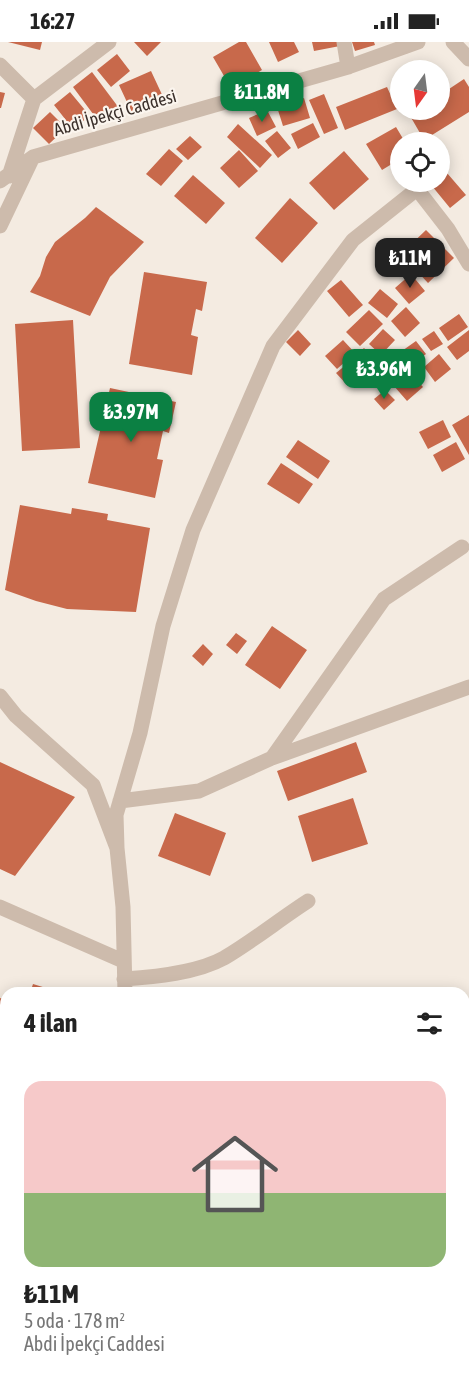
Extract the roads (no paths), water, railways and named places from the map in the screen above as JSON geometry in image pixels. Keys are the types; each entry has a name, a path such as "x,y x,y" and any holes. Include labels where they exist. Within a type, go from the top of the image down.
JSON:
{"street":[{"path":"4,178 34,99 109,42"},
{"path":"344,42 348,67"},
{"name":"Abdi İpekçi Caddesi","path":"4,178 33,157 348,67 418,42"},
{"path":"453,42 469,59"},
{"path":"0,65 34,99"},
{"path":"0,226 33,157"},
{"path":"308,901 222,959 125,986 123,907 116,815 140,733 163,626 193,530 273,346 353,240 417,189 448,229 469,264"},
{"path":"272,758 384,599 462,547"},
{"path":"120,801 199,791 272,758 469,687"},
{"path":"0,696 16,716 93,785 117,848"},
{"path":"0,907 123,961"}]}
